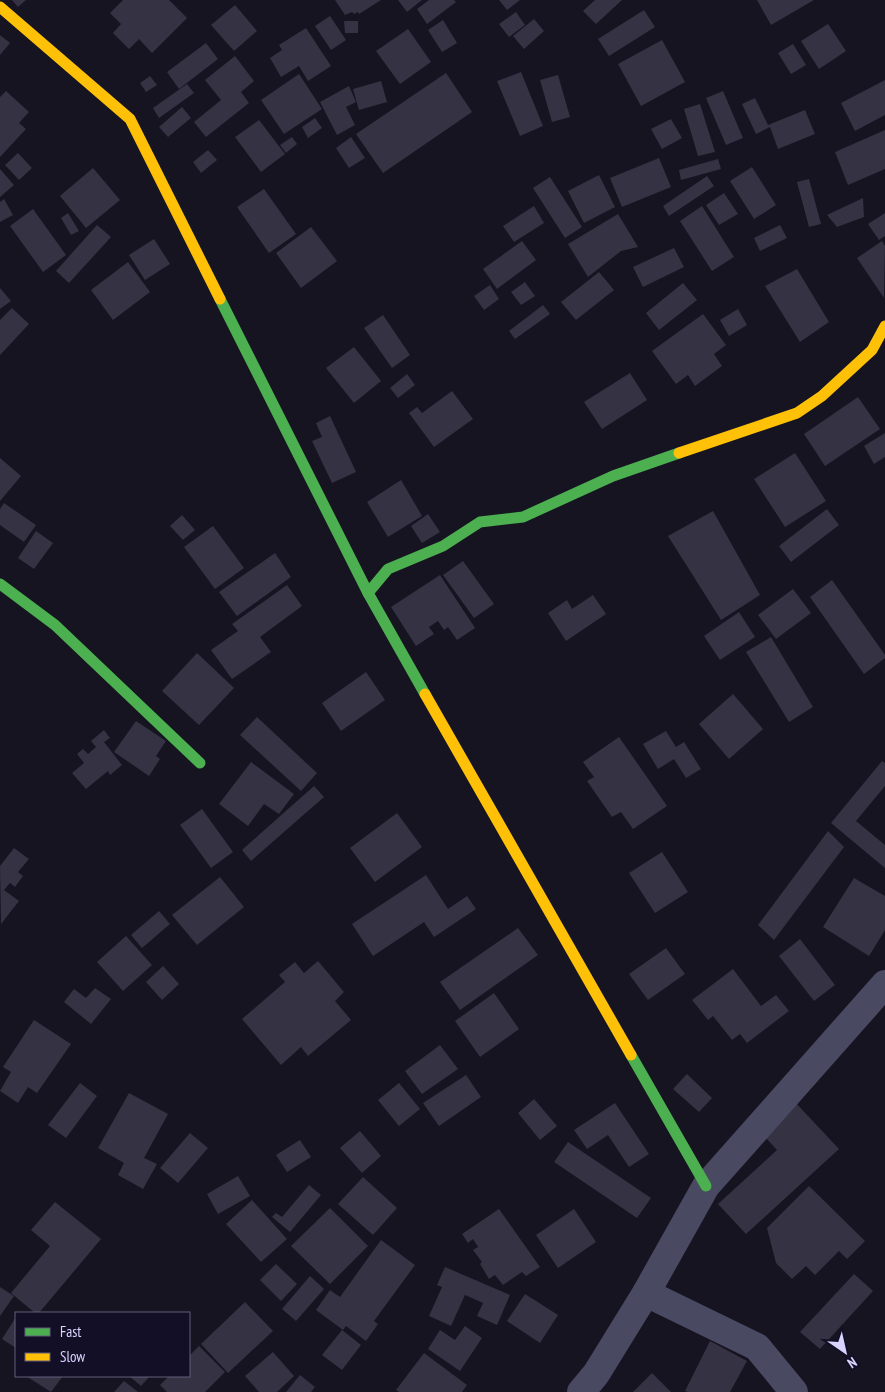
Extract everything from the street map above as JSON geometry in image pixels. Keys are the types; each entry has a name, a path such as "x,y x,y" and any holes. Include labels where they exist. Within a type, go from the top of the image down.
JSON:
{"street":[{"path":"0,6 130,119 368,593 706,1186"},
{"path":"368,593 388,569 443,546 480,522 523,517 613,476 797,413 822,396 878,351 885,326"},
{"path":"0,584 16,594 55,625 200,763"},
{"path":"581,1392 596,1374 646,1294 706,1186 885,984"},
{"path":"646,1294 757,1347 794,1392"}],"building":[{"path":"12,0 26,0 18,7"},
{"path":"123,0 169,0 187,18 152,53 139,39 129,49 113,33 121,24 110,13"},
{"path":"335,0 381,0 359,14 358,12 354,14 352,12 345,15"},
{"path":"398,0 422,0 407,12"},
{"path":"429,0 454,0 456,2 427,24 417,9"},
{"path":"499,0 520,0 507,10"},
{"path":"595,0 622,0 596,24 583,11"},
{"path":"757,0 814,0 771,25"},
{"path":"235,5 257,31 234,51 211,25"},
{"path":"644,10 655,27 609,56 598,39"},
{"path":"516,12 525,25 509,37 499,24"},
{"path":"330,16 346,40 331,50 315,26"},
{"path":"534,19 544,31 524,49 513,36"},
{"path":"443,20 457,43 442,52 428,30"},
{"path":"344,21 358,21 358,33 345,33"},
{"path":"828,24 846,51 819,69 801,41"},
{"path":"306,28 331,66 308,81 299,66 281,77 270,58 282,50 279,45"},
{"path":"408,29 431,62 400,84 376,51"},
{"path":"0,35 10,43 0,55"},
{"path":"662,40 685,82 641,106 618,64"},
{"path":"206,43 218,59 179,89 167,72"},
{"path":"793,44 806,65 791,74 778,53"},
{"path":"235,56 254,81 241,92 249,103 206,137 194,122 221,100 205,80"},
{"path":"521,72 543,126 520,136 497,81"},
{"path":"446,73 472,112 383,173 356,134"},
{"path":"299,74 322,109 284,134 261,100"},
{"path":"558,75 570,117 552,122 540,80"},
{"path":"150,76 157,85 146,92 140,83"},
{"path":"885,80 885,115 855,131 841,103"},
{"path":"381,81 387,102 359,110 353,89"},
{"path":"187,84 194,93 159,118 153,108"},
{"path":"349,86 356,102 346,107 355,125 337,135 320,102"},
{"path":"6,91 29,112 19,123 26,129 0,157 0,97"},
{"path":"723,91 743,138 726,145 706,98"},
{"path":"755,98 768,125 805,110 815,134 778,149 770,127 756,134 742,104"},
{"path":"700,104 715,152 698,156 684,109"},
{"path":"182,107 191,118 168,137 159,127"},
{"path":"315,118 322,128 308,138 302,127"},
{"path":"671,119 682,138 662,149 651,129"},
{"path":"259,120 285,154 261,172 235,137"},
{"path":"885,130 885,169 848,185 835,152"},
{"path":"292,137 297,144 286,153 280,145"},
{"path":"351,137 365,158 349,168 336,148"},
{"path":"208,150 217,160 201,173 193,162"},
{"path":"18,153 32,168 19,180 5,165"},
{"path":"659,158 671,187 622,207 610,178"},
{"path":"718,159 721,169 681,180 679,170"},
{"path":"752,167 776,205 754,219 730,181"},
{"path":"93,168 120,200 86,228 60,196"},
{"path":"0,169 14,185 0,197"},
{"path":"599,175 615,207 584,223 568,191"},
{"path":"707,176 714,186 669,216 663,206"},
{"path":"550,177 582,227 565,238 533,188"},
{"path":"809,179 821,224 809,227 797,182"},
{"path":"264,189 296,234 269,253 237,207"},
{"path":"724,193 738,214 719,225 706,205"},
{"path":"863,198 864,217 837,227 827,215"},
{"path":"4,199 13,215 0,222 0,202"},
{"path":"534,206 544,223 514,242 503,226"},
{"path":"702,206 734,257 712,271 680,221"},
{"path":"33,209 66,255 43,272 10,226"},
{"path":"68,213 79,231 71,235 61,218"},
{"path":"885,213 885,236 879,240 868,224"},
{"path":"618,214 638,247 621,251 588,277 568,244"},
{"path":"97,225 111,237 69,283 56,271"},
{"path":"780,225 787,238 760,251 754,238"},
{"path":"311,227 337,261 301,288 276,253"},
{"path":"154,239 170,264 145,280 129,255"},
{"path":"522,241 536,260 497,289 483,269"},
{"path":"882,241 885,246 884,298 857,258"},
{"path":"674,248 684,267 643,287 633,267"},
{"path":"128,262 150,292 113,320 91,290"},
{"path":"797,269 829,322 800,342 765,286"},
{"path":"599,272 614,290 576,320 561,302"},
{"path":"525,282 535,296 521,305 511,292"},
{"path":"683,283 697,300 659,330 646,313"},
{"path":"490,285 499,299 484,310 474,296"},
{"path":"0,288 11,301 0,309"},
{"path":"543,305 550,314 515,339 509,331"},
{"path":"12,308 29,324 0,355 0,320"},
{"path":"738,309 747,325 729,336 720,320"},
{"path":"703,314 726,345 714,354 722,366 695,386 688,375 676,384 652,351"},
{"path":"383,315 410,355 392,368 364,328"},
{"path":"354,347 381,381 354,403 326,368"},
{"path":"630,373 647,400 602,429 584,402"},
{"path":"407,374 415,385 398,398 390,388"},
{"path":"452,391 473,419 434,447 409,413 417,407 422,413"},
{"path":"858,397 880,429 825,466 804,434"},
{"path":"330,416 356,472 332,483 312,441 322,437 316,423"},
{"path":"885,433 885,457 874,464 864,446"},
{"path":"795,453 826,501 785,527 754,479"},
{"path":"0,458 21,476 0,501"},
{"path":"401,480 422,516 388,537 367,502"},
{"path":"4,503 36,525 24,542 0,525 0,509"},
{"path":"827,509 839,525 791,562 779,546"},
{"path":"713,511 760,595 721,620 668,536"},
{"path":"428,514 440,532 422,543 411,526"},
{"path":"182,515 195,530 183,540 170,526"},
{"path":"213,526 244,568 215,589 184,547"},
{"path":"36,531 53,543 34,569 18,558"},
{"path":"275,553 291,577 237,616 219,592"},
{"path":"463,561 494,604 474,618 443,575"},
{"path":"440,575 475,628 457,640 448,627 444,630 438,621 429,627 434,634 416,646 391,607"},
{"path":"832,580 885,655 885,658 864,674 810,597"},
{"path":"287,585 302,606 260,637 271,652 232,679 211,650 238,631 232,624"},
{"path":"793,589 811,613 776,639 758,615"},
{"path":"593,595 606,614 566,641 548,613 567,600 572,609"},
{"path":"739,612 755,637 720,660 704,636"},
{"path":"771,637 813,707 789,722 746,652"},
{"path":"197,653 234,688 199,725 162,691"},
{"path":"366,672 385,700 341,731 322,703"},
{"path":"733,694 763,729 729,759 699,724"},
{"path":"257,717 317,773 301,791 240,735"},
{"path":"136,721 166,741 156,756 160,759 149,776 114,752"},
{"path":"104,730 110,738 104,742 122,765 110,775 108,771 86,789 72,773 84,763 77,754 83,749 88,754 96,747 91,741"},
{"path":"666,731 676,747 684,742 701,769 686,778 674,759 658,769 643,744"},
{"path":"619,737 667,806 633,829 621,812 612,817 587,781 594,777 583,762"},
{"path":"882,761 885,763 885,786 856,821 885,845 885,868 831,823"},
{"path":"251,762 294,794 279,814 264,804 248,826 219,804"},
{"path":"314,786 324,797 251,861 242,850"},
{"path":"202,809 233,852 211,868 180,825"},
{"path":"397,813 422,847 375,882 350,848"},
{"path":"828,831 844,847 774,940 758,925"},
{"path":"14,848 29,859 18,872 23,876 15,887 10,883 4,890 19,901 1,924 0,866"},
{"path":"662,852 688,892 655,913 629,873"},
{"path":"426,875 448,909 467,896 476,909 434,937 424,922 373,956 352,924"},
{"path":"220,877 244,907 197,945 172,915"},
{"path":"854,878 885,896 885,930 869,956 823,927"},
{"path":"159,911 170,924 142,948 131,935"},
{"path":"518,928 538,955 460,1010 440,982"},
{"path":"126,936 152,965 123,991 97,962"},
{"path":"800,939 835,985 814,1001 779,956"},
{"path":"666,948 685,974 648,1000 629,974"},
{"path":"318,961 344,992 335,1001 351,1020 308,1056 301,1047 281,1065 242,1019 285,982 279,975 295,962 304,973"},
{"path":"163,966 179,984 162,1000 146,982"},
{"path":"733,969 761,1006 776,995 789,1011 747,1043 740,1034 732,1040 713,1016 708,1020 692,1000"},
{"path":"95,988 111,999 91,1024 64,1002 74,989 86,998"},
{"path":"494,993 519,1029 480,1057 455,1021"},
{"path":"34,1020 71,1044 37,1093 28,1087 18,1103 0,1091 11,1072 3,1067"},
{"path":"440,1045 458,1069 422,1094 405,1071"},
{"path":"687,1074 712,1098 699,1112 673,1089"},
{"path":"466,1075 481,1097 439,1126 423,1103"},
{"path":"80,1083 97,1096 66,1138 48,1125"},
{"path":"399,1083 420,1109 399,1126 378,1100"},
{"path":"129,1093 168,1114 144,1158 157,1164 143,1189 118,1175 124,1163 98,1148"},
{"path":"534,1099 557,1126 540,1140 518,1113"},
{"path":"794,1101 839,1149 746,1234 718,1204 777,1150 760,1132"},
{"path":"615,1103 649,1154 629,1167 608,1135 587,1149 574,1130"},
{"path":"360,1131 381,1156 362,1173 340,1148"},
{"path":"190,1133 208,1148 178,1183 160,1168"},
{"path":"300,1140 311,1157 287,1172 276,1155"},
{"path":"568,1142 651,1198 637,1218 554,1162"},
{"path":"238,1176 250,1196 218,1214 207,1194"},
{"path":"363,1177 397,1208 373,1235 338,1204"},
{"path":"309,1185 321,1195 290,1232 272,1217 276,1213 282,1217"},
{"path":"809,1186 865,1241 847,1259 839,1251 815,1275 806,1266 792,1279 776,1263 767,1228"},
{"path":"252,1200 287,1239 261,1262 226,1224"},
{"path":"55,1202 101,1239 40,1312 34,1312 11,1293 50,1246 31,1230"},
{"path":"330,1208 368,1246 330,1284 291,1246"},
{"path":"499,1209 540,1267 526,1276 522,1272 503,1285 495,1275 489,1279 480,1264 482,1262 473,1250 478,1247 473,1239 468,1243 462,1234"},
{"path":"574,1209 596,1242 558,1268 536,1235"},
{"path":"381,1240 415,1265 374,1321 378,1324 366,1341 346,1326 343,1330 316,1310 330,1290 340,1297"},
{"path":"276,1264 297,1284 281,1301 260,1280"},
{"path":"445,1267 510,1295 497,1325 477,1316 483,1303 465,1295 451,1326 429,1316 442,1287 437,1285"},
{"path":"854,1274 873,1291 820,1349 800,1332"},
{"path":"310,1276 324,1289 296,1321 282,1309"},
{"path":"0,1287 14,1296 0,1316"},
{"path":"525,1294 558,1315 540,1343 507,1321"},
{"path":"245,1302 273,1331 228,1373 201,1344"},
{"path":"15,1319 15,1347 2,1339"},
{"path":"465,1326 482,1338 460,1371 428,1349 440,1330 455,1340"},
{"path":"342,1330 361,1345 342,1370 322,1355"},
{"path":"710,1341 747,1361 730,1392 685,1391"},
{"path":"199,1346 225,1372 205,1392 167,1392 160,1385 168,1377 190,1377 190,1355"},
{"path":"273,1352 294,1376 277,1392 259,1392 245,1376"},
{"path":"424,1353 467,1385 462,1392 399,1392 396,1390"},
{"path":"652,1373 671,1392 633,1392"},
{"path":"300,1375 315,1387 311,1392 286,1392"},
{"path":"28,1377 62,1377 51,1392"},
{"path":"130,1377 149,1377 141,1386"},
{"path":"124,1381 138,1392 114,1392"}],"traffic: fast":[{"path":"220,299 368,593 425,694"},
{"path":"368,593 388,569 443,546 480,522 523,517 613,476 679,453"},
{"path":"0,584 55,625 200,763"},
{"path":"631,1055 706,1186"}],"traffic: slow":[{"path":"0,7 130,119 220,299"},
{"path":"679,453 797,413 822,396 872,350 885,326"},
{"path":"425,694 631,1055"}]}
